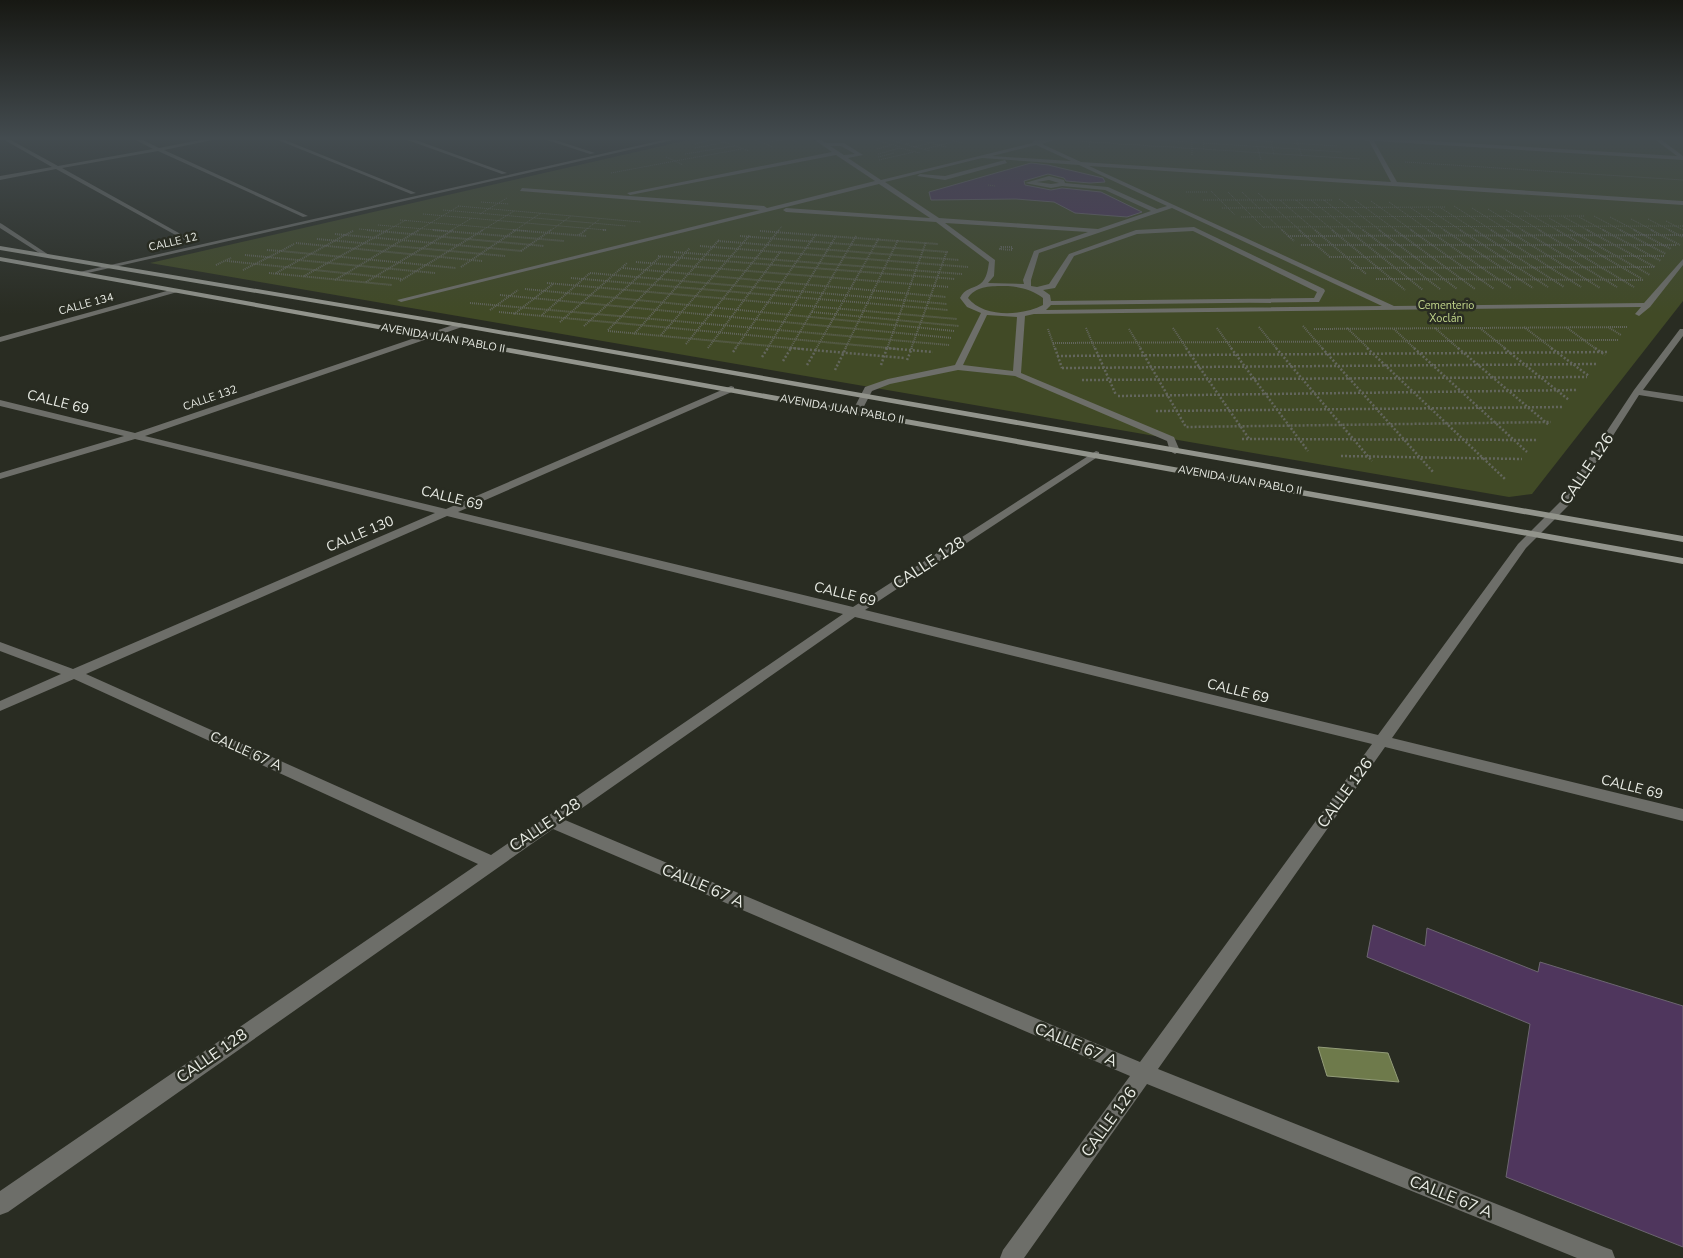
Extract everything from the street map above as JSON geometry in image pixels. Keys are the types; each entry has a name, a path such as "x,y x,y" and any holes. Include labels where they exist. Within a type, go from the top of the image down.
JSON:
{"main road":[{"name":"AVENIDA JUAN PABLO II","path":"0,248 864,395 1683,540"},
{"name":"AVENIDA JUAN PABLO II","path":"0,259 1096,454 1683,561"}],"street":[{"path":"112,197 192,242"},
{"path":"263,197 306,216"},
{"name":"CALLE 12","path":"63,270 396,197"},
{"name":"CALLE 12","path":"79,273 418,197"},
{"path":"623,197 1098,231"},
{"path":"401,300 823,197"},
{"path":"903,197 993,261 990,276 982,286"},
{"path":"1124,197 1156,212"},
{"path":"1153,197 1395,309"},
{"path":"1592,197 1683,203"},
{"path":"1048,303 1047,297 1031,288 1027,280 1036,252 1173,206"},
{"path":"0,225 46,255"},
{"path":"1194,229 1321,291 1316,300 1048,303 1042,309 1021,315 985,312 967,303 964,298 966,293 982,286 1006,284 1031,288 1052,286 1071,255 1136,232 1218,226"},
{"path":"1638,314 1653,298 1661,284 1681,264"},
{"name":"CALLE 134","path":"0,340 177,291"},
{"path":"1035,312 1646,305"},
{"path":"958,367 985,312"},
{"path":"1016,374 1021,315"},
{"name":"CALLE 132","path":"0,476 135,436 425,335 459,325"},
{"name":"CALLE 126","path":"1011,1258 1522,546 1564,504 1637,392 1683,331"},
{"path":"857,412 868,389 888,382 958,367 1016,374 1171,438 1175,451"},
{"name":"CALLE 130","path":"0,706 731,390"},
{"path":"1637,392 1683,399"},
{"name":"CALLE 69","path":"0,403 1683,815"},
{"name":"CALLE 128","path":"0,1204 490,862 854,612 1096,454"},
{"name":"CALLE 67 A","path":"0,646 74,674 490,862"},
{"name":"CALLE 67 A","path":"551,821 1144,1074 1604,1258"}],"path":[{"path":"365,283 507,197"},
{"path":"1203,197 1210,204"},
{"path":"1217,197 1243,222"},
{"path":"1232,197 1268,232"},
{"path":"1246,197 1305,251"},
{"path":"1262,197 1336,262"},
{"path":"1276,197 1378,284"},
{"path":"1292,197 1407,292"},
{"path":"1307,197 1426,292"},
{"path":"1320,197 1443,292"},
{"path":"1335,197 1462,292"},
{"path":"1199,200 1266,200"},
{"path":"1354,200 1480,292"},
{"path":"1368,200 1498,292"},
{"path":"1385,200 1517,292"},
{"path":"335,280 463,203"},
{"path":"1405,204 1538,292"},
{"path":"1421,204 1549,288"},
{"path":"1434,204 1565,288"},
{"path":"1450,204 1582,288"},
{"path":"451,206 648,222"},
{"path":"1471,207 1601,288"},
{"path":"1485,207 1646,305"},
{"path":"1501,207 1653,298"},
{"path":"1517,207 1642,280 1661,284"},
{"path":"276,278 266,274 304,276 393,286 518,208"},
{"path":"426,209 418,214 610,231"},
{"path":"442,210 633,226"},
{"path":"455,271 545,210"},
{"path":"1539,212 1636,267 1661,284"},
{"path":"1350,268 1656,267 1555,212"},
{"path":"316,239 513,256 575,213"},
{"path":"1573,213 1672,267 1681,264"},
{"path":"1320,257 1669,256 1588,213"},
{"path":"574,238 605,215"},
{"path":"1230,217 1602,216"},
{"path":"1618,216 1609,216 1676,252"},
{"path":"1634,216 1626,216 1683,245"},
{"path":"1642,216 1649,216"},
{"path":"304,276 412,217"},
{"path":"618,232 634,218"},
{"path":"398,219 588,236"},
{"path":"686,344 787,220"},
{"path":"375,224 570,241"},
{"path":"274,274 360,226"},
{"path":"1256,227 1683,226"},
{"path":"708,348 800,227"},
{"path":"356,229 546,246"},
{"path":"733,352 820,229"},
{"path":"755,230 942,244"},
{"path":"762,357 839,230"},
{"path":"783,361 859,232"},
{"path":"807,365 872,253 881,233"},
{"path":"336,234 530,252"},
{"path":"634,334 724,234"},
{"path":"732,235 954,252"},
{"path":"835,370 901,235"},
{"path":"1281,236 1683,235"},
{"path":"878,373 929,237"},
{"path":"243,270 249,272 237,270 243,270 301,240"},
{"path":"712,241 961,260"},
{"path":"296,243 487,262"},
{"path":"684,244 971,267"},
{"path":"906,364 950,244"},
{"path":"1290,245 1680,244"},
{"path":"692,245 608,331 916,360"},
{"path":"263,249 468,269"},
{"path":"657,339 737,249"},
{"path":"584,326 666,251 968,274"},
{"path":"246,252 239,255 442,273"},
{"path":"652,256 956,279"},
{"path":"221,268 214,266 232,258"},
{"path":"225,261 412,280"},
{"path":"622,261 956,288"},
{"path":"560,322 629,261"},
{"path":"614,267 952,297"},
{"path":"538,318 594,269"},
{"path":"583,272 947,304"},
{"path":"570,277 954,311"},
{"path":"1372,279 1642,280 1661,284"},
{"path":"514,314 558,280"},
{"path":"546,283 964,319"},
{"path":"512,288 960,332"},
{"path":"494,294 957,338"},
{"path":"464,302 955,346"},
{"path":"499,312 935,352"},
{"path":"812,312 962,326"},
{"path":"1255,322 1372,461"},
{"path":"1299,322 1433,472"},
{"path":"1075,380 1588,377 1517,322"},
{"path":"1559,322 1605,355"},
{"path":"1170,323 1250,440"},
{"path":"1212,323 1308,450"},
{"path":"1388,323 1527,452"},
{"path":"1429,323 1549,425"},
{"path":"1473,323 1569,400"},
{"path":"1084,324 1121,405"},
{"path":"1126,324 1186,427 1551,422"},
{"path":"1342,324 1505,479"},
{"path":"1046,325 1064,374"},
{"path":"1296,329 1628,327"},
{"path":"1209,330 1226,329"},
{"path":"1252,329 1270,329"},
{"path":"1048,330 1058,330"},
{"path":"1087,330 1095,330"},
{"path":"1121,330 1139,330"},
{"path":"1165,330 1183,330"},
{"path":"1053,343 1618,340"},
{"path":"1058,356 1608,352"},
{"path":"1062,368 1598,364"},
{"path":"1110,396 1577,390"},
{"path":"1149,411 1563,408"},
{"path":"1242,439 1537,440"},
{"path":"1341,456 1522,458"}],"green space":[{"name":"Cementerio Xoclán","path":"440,197 1683,197 1683,301 1532,494 1509,497 150,263"}],"shaded area":[{"path":"1318,1047 1388,1053 1399,1082 1327,1076"}],"building":[{"path":"930,197 1111,197 1142,212 1127,217 1075,213 1054,202 1016,199 931,200"},
{"path":"1373,925 1425,946 1427,928 1538,972 1540,962 1683,1006 1683,1247 1506,1177 1530,1024 1367,957"}]}
